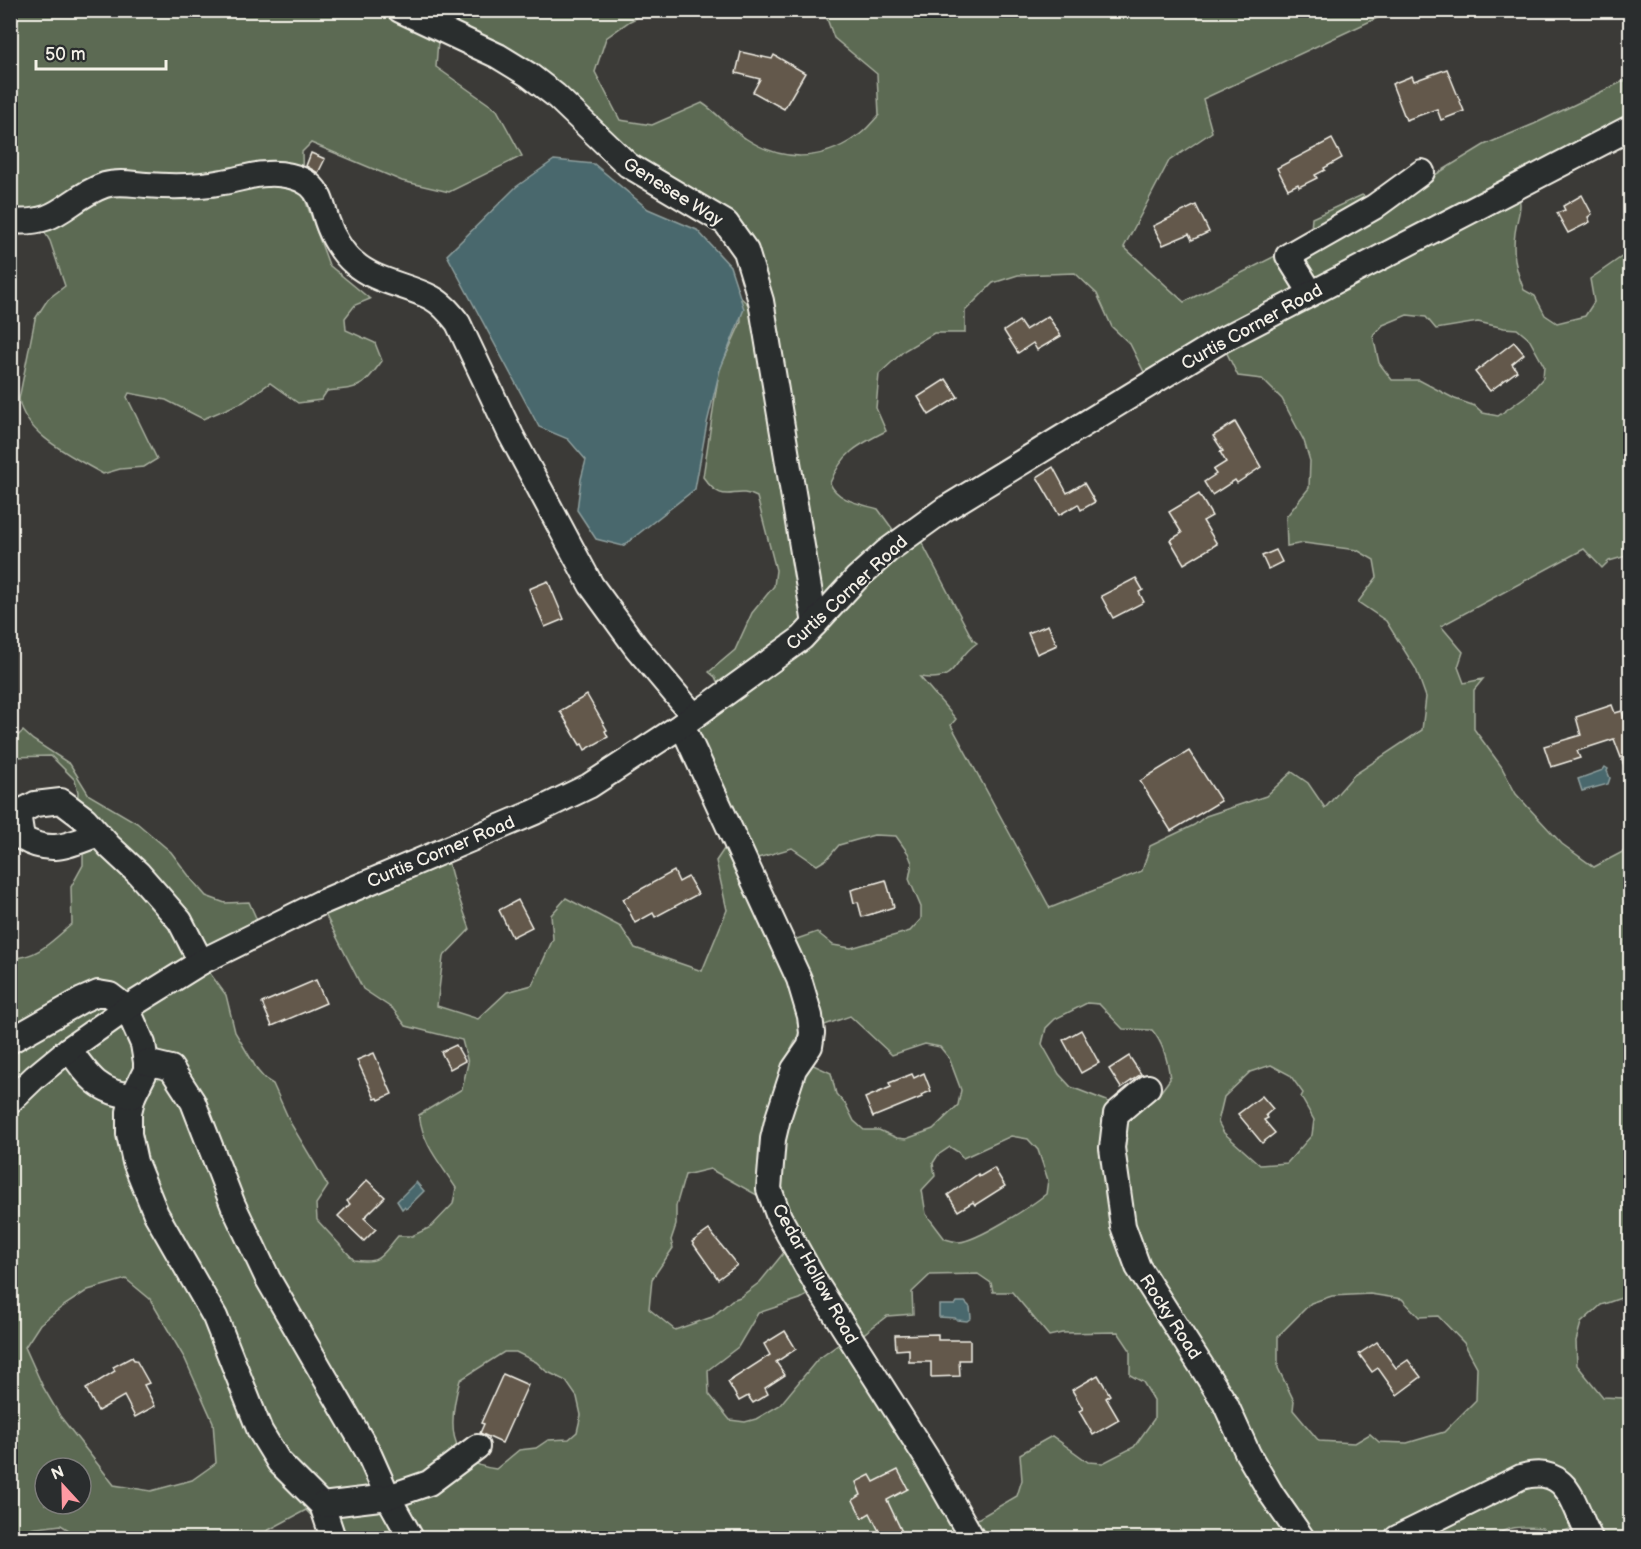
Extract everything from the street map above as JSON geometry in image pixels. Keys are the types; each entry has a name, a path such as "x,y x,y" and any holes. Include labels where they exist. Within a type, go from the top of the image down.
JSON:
{"street":[{"name":"Genesee Way","path":"400,10 498,56 529,75 555,95 628,165 726,223 741,241 751,263 761,301 815,624"},
{"name":"Curtis Corner Road","path":"10,1101 69,1049 127,1008 201,962 320,903 562,800 589,786 688,721 802,638 856,579 887,551 945,509 1222,340 1630,128"},
{"path":"1311,293 1288,256 1374,207 1422,171"},
{"name":"Cedar Hollow Road","path":"10,221 30,222 50,218 107,184 194,186 266,174 284,174 310,184 317,193 328,224 339,245 354,263 369,273 433,299 448,310 458,323 511,435 591,585 688,721 799,979 810,1016 812,1033 810,1046 794,1069 777,1118 769,1190 779,1217 817,1285 926,1457 972,1539"},
{"path":"98,834 55,847 34,846 22,838 14,813 35,804 61,801 85,819 138,873 180,921 201,962"},
{"path":"10,1041 98,993 110,994 127,1008 143,1044 146,1062 146,1070 133,1096 129,1112 129,1134 135,1162 156,1214 215,1317 263,1436 279,1462 322,1505 333,1539"},
{"path":"69,1049 86,1074 101,1087 117,1094 133,1096"},
{"path":"146,1062 171,1068 193,1102 233,1205 268,1279 368,1452 388,1497 411,1539"},
{"name":"Rocky Road","path":"1148,1087 1116,1114 1112,1148 1123,1226 1138,1267 1225,1402 1248,1454 1272,1496 1302,1539"},
{"path":"322,1505 388,1497 429,1483 477,1447"},
{"path":"1397,1539 1530,1474 1549,1476 1565,1486 1576,1504 1590,1539"}],"green space":[{"path":"11,11 650,11 630,21 606,38 595,72 620,120 652,125 702,103 739,134 759,146 786,155 800,156 815,155 842,145 862,132 879,115 877,74 834,38 826,16 821,11 1392,11 1203,99 1212,132 1169,161 1124,247 1184,302 1317,235 1311,230 1312,218 1362,195 1368,198 1430,178 1484,145 1630,78 1630,122 1516,186 1520,210 1515,233 1514,255 1524,290 1535,296 1545,315 1557,323 1585,316 1594,302 1590,279 1623,256 1630,266 1630,555 1609,561 1602,568 1584,549 1441,626 1463,652 1458,667 1464,683 1483,679 1474,690 1474,729 1501,766 1516,794 1562,844 1594,867 1630,848 1630,1295 1601,1305 1581,1323 1576,1341 1577,1365 1603,1397 1624,1398 1630,1405 1630,1538 1591,1538 1584,1524 1551,1536 1542,1528 1516,1527 1505,1530 1494,1538 332,1538 306,1510 265,1532 243,1538 81,1538 61,1525 21,1530 11,1538 10,958 36,952 72,924 71,887 83,865 83,839 77,819 78,792 75,780 51,756 11,757 11,742 23,731 70,764 89,795 137,823 171,852 206,896 225,903 249,902 264,936 206,968 226,995 235,1032 258,1071 273,1084 291,1124 328,1186 316,1204 317,1220 354,1260 370,1261 380,1257 398,1236 412,1236 431,1227 453,1204 456,1188 428,1145 419,1115 462,1089 468,1063 462,1040 406,1026 393,1009 363,989 323,910 446,854 470,929 443,957 437,1006 478,1019 507,992 532,985 553,939 551,915 566,898 621,927 635,948 702,971 727,910 716,861 724,849 738,842 692,729 726,701 715,677 709,672 735,650 752,613 774,586 776,570 757,497 742,493 718,492 703,477 719,371 741,322 740,297 751,307 742,241 626,162 568,106 439,27 436,67 497,110 522,156 449,192 402,181 311,143 302,152 303,194 329,265 370,299 355,305 345,318 346,330 375,343 382,361 359,385 327,391 321,400 298,403 270,383 243,402 203,419 166,400 129,393 127,397 157,459 144,467 120,469 103,474 52,444 40,434 30,424 19,399 35,319 48,299 65,286 50,241 44,231 11,214","holes":["1075,273 1097,294 1112,327 1130,344 1148,380 1220,339 1238,376 1262,379 1282,399 1304,441 1310,461 1309,488 1286,517 1287,546 1304,543 1357,550 1374,560 1377,577 1358,602 1386,621 1416,669 1426,697 1422,730 1354,775 1325,808 1308,783 1292,772 1266,796 1206,816 1194,825 1150,846 1142,871 1050,908 951,725 956,719 920,677 933,678 948,674 977,643 973,640 920,539 899,538 878,509 844,498 833,489 830,483 840,464 852,451 886,431 876,408 879,374 905,350 934,333 965,333 965,311 993,283 1018,275","1407,315 1426,317 1436,329 1478,322 1517,329 1529,339 1544,366 1543,378 1530,393 1498,416 1483,413 1475,406 1455,399 1419,380 1392,380 1379,363 1373,336 1383,325","874,835 896,836 912,863 909,879 921,907 921,919 910,931 851,948 833,945 817,932 785,943 751,860 792,848 817,865 827,859 839,845","1087,1003 1099,1004 1123,1029 1152,1030 1165,1053 1170,1079 1158,1095 1147,1104 1133,1108 1112,1106 1107,1101 1071,1087 1059,1074 1042,1044 1046,1028 1055,1019","850,1016 892,1055 925,1044 940,1047 949,1058 961,1090 958,1105 933,1129 906,1139 897,1138 879,1130 864,1130 854,1121 846,1105 836,1094 831,1073 789,1054 802,1027 819,1027","1271,1065 1290,1075 1303,1093 1301,1097 1314,1120 1312,1135 1287,1163 1260,1165 1224,1133 1218,1122 1224,1097 1250,1072","1011,1136 1028,1139 1038,1150 1048,1180 1046,1194 1016,1215 978,1236 959,1242 945,1239 926,1214 922,1190 935,1176 933,1163 938,1155 950,1147 963,1158","710,1169 757,1195 766,1215 790,1245 760,1282 740,1297 732,1300 712,1317 675,1330 649,1309 652,1279 673,1248 671,1240 676,1225 676,1206 685,1175","978,1274 991,1283 993,1292 1012,1292 1049,1336 1062,1333 1118,1332 1130,1350 1130,1375 1143,1382 1154,1400 1154,1419 1134,1447 1103,1463 1088,1462 1052,1436 1020,1454 1022,1480 1017,1496 969,1524 861,1336 887,1316 913,1314 912,1292 930,1275","126,1279 150,1299 185,1359 213,1422 216,1463 192,1480 151,1491 114,1485 93,1458 93,1516 33,1516 33,1456 91,1456 60,1416 43,1387 25,1347 40,1324 88,1290","824,1286 853,1334 817,1360 780,1405 756,1419 745,1422 730,1420 709,1394 708,1370 738,1347 758,1313 800,1299","1370,1294 1402,1299 1419,1317 1438,1316 1464,1343 1477,1367 1476,1400 1444,1432 1407,1443 1379,1442 1370,1434 1355,1443 1319,1441 1293,1410 1294,1401 1278,1368 1278,1336 1311,1303 1332,1296","504,1352 516,1352 566,1381 577,1397 581,1415 577,1432 569,1439 548,1440 536,1448 519,1450 496,1469 479,1465 467,1458 459,1448 454,1437 453,1424 460,1380"]}],"water":[{"path":"554,160 594,164 648,209 697,230 730,266 744,309 720,370 707,423 695,489 623,546 596,539 577,510 586,460 568,439 539,427 447,255 516,187"},
{"path":"1605,767 1608,769 1610,778 1608,784 1582,791 1578,779 1603,770"},
{"path":"416,1182 424,1191 406,1209 404,1207 402,1209 397,1201"},
{"path":"957,1302 965,1302 970,1307 971,1318 967,1321 939,1317 939,1305 955,1305"}],"building":[{"path":"741,52 772,59 774,55 805,73 784,109 753,92 760,79 736,73"},
{"path":"1447,69 1464,111 1441,120 1437,109 1406,120 1392,84 1412,76 1414,81"},
{"path":"1332,139 1342,158 1315,175 1317,178 1299,187 1298,184 1288,189 1277,168"},
{"path":"311,153 325,159 318,173 306,166"},
{"path":"1582,195 1592,214 1588,217 1590,222 1568,233 1557,213 1565,210 1563,206"},
{"path":"1196,205 1209,232 1192,240 1189,234 1163,245 1153,226"},
{"path":"1048,316 1061,336 1037,350 1033,343 1018,353 1004,331 1019,321 1025,330"},
{"path":"1514,342 1524,354 1512,364 1517,371 1490,391 1475,372"},
{"path":"946,379 958,397 929,415 918,397"},
{"path":"1235,422 1261,467 1237,483 1235,480 1212,495 1204,482 1216,474 1213,470 1226,462 1220,452 1223,451 1213,436"},
{"path":"1053,467 1067,493 1084,483 1095,502 1081,510 1078,504 1059,515 1037,477"},
{"path":"1199,494 1212,516 1203,521 1217,544 1184,564 1170,540 1182,533 1169,512"},
{"path":"1276,550 1282,562 1268,569 1262,556"},
{"path":"1136,578 1143,590 1139,592 1144,602 1113,618 1101,596"},
{"path":"548,581 564,619 545,627 529,589"},
{"path":"1048,625 1057,645 1037,654 1028,633"},
{"path":"587,695 607,730 605,731 608,737 585,750 560,711"},
{"path":"1612,705 1615,713 1622,711 1630,738 1630,778 1614,739 1577,751 1580,758 1551,767 1544,746 1581,735 1576,717"},
{"path":"1189,751 1221,801 1171,831 1140,781"},
{"path":"674,871 679,882 688,877 698,894 655,917 653,913 635,923 623,899"},
{"path":"886,880 894,907 862,917 858,902 854,903 851,890"},
{"path":"518,900 532,927 512,937 499,910"},
{"path":"316,980 326,1003 272,1026 262,1003"},
{"path":"1081,1030 1099,1063 1081,1073 1063,1040"},
{"path":"456,1045 465,1061 450,1069 441,1052"},
{"path":"374,1053 392,1094 379,1100 375,1099 357,1060"},
{"path":"1129,1056 1141,1074 1121,1088 1109,1069"},
{"path":"924,1073 931,1091 873,1117 865,1098 891,1087 889,1083 912,1074 914,1078"},
{"path":"1262,1096 1273,1109 1266,1115 1268,1118 1264,1120 1275,1133 1262,1143 1238,1114"},
{"path":"994,1168 1005,1186 975,1205 973,1202 958,1211 948,1195 978,1174 979,1177"},
{"path":"367,1180 385,1197 364,1218 376,1229 364,1241 338,1216 350,1204 347,1201"},
{"path":"709,1230 737,1265 718,1279 692,1242"},
{"path":"785,1331 796,1349 776,1362 785,1375 765,1388 768,1394 753,1403 748,1396 739,1401 728,1382 770,1355 764,1344"},
{"path":"938,1334 938,1340 970,1340 970,1360 959,1360 960,1376 931,1377 931,1362 909,1362 909,1349 896,1350 895,1335"},
{"path":"1377,1342 1396,1368 1408,1360 1421,1377 1397,1395 1378,1368 1372,1372 1359,1354"},
{"path":"132,1357 149,1383 144,1385 155,1406 135,1417 124,1396 98,1411 86,1389 115,1371 113,1367"},
{"path":"503,1374 528,1385 502,1443 480,1433 484,1424 481,1423"},
{"path":"1098,1375 1110,1395 1106,1398 1119,1420 1093,1435 1079,1411 1083,1409 1072,1390"},
{"path":"898,1470 908,1489 887,1500 903,1534 894,1539 883,1539 870,1513 862,1518 853,1500 861,1495 856,1482 870,1475 874,1482"}]}
